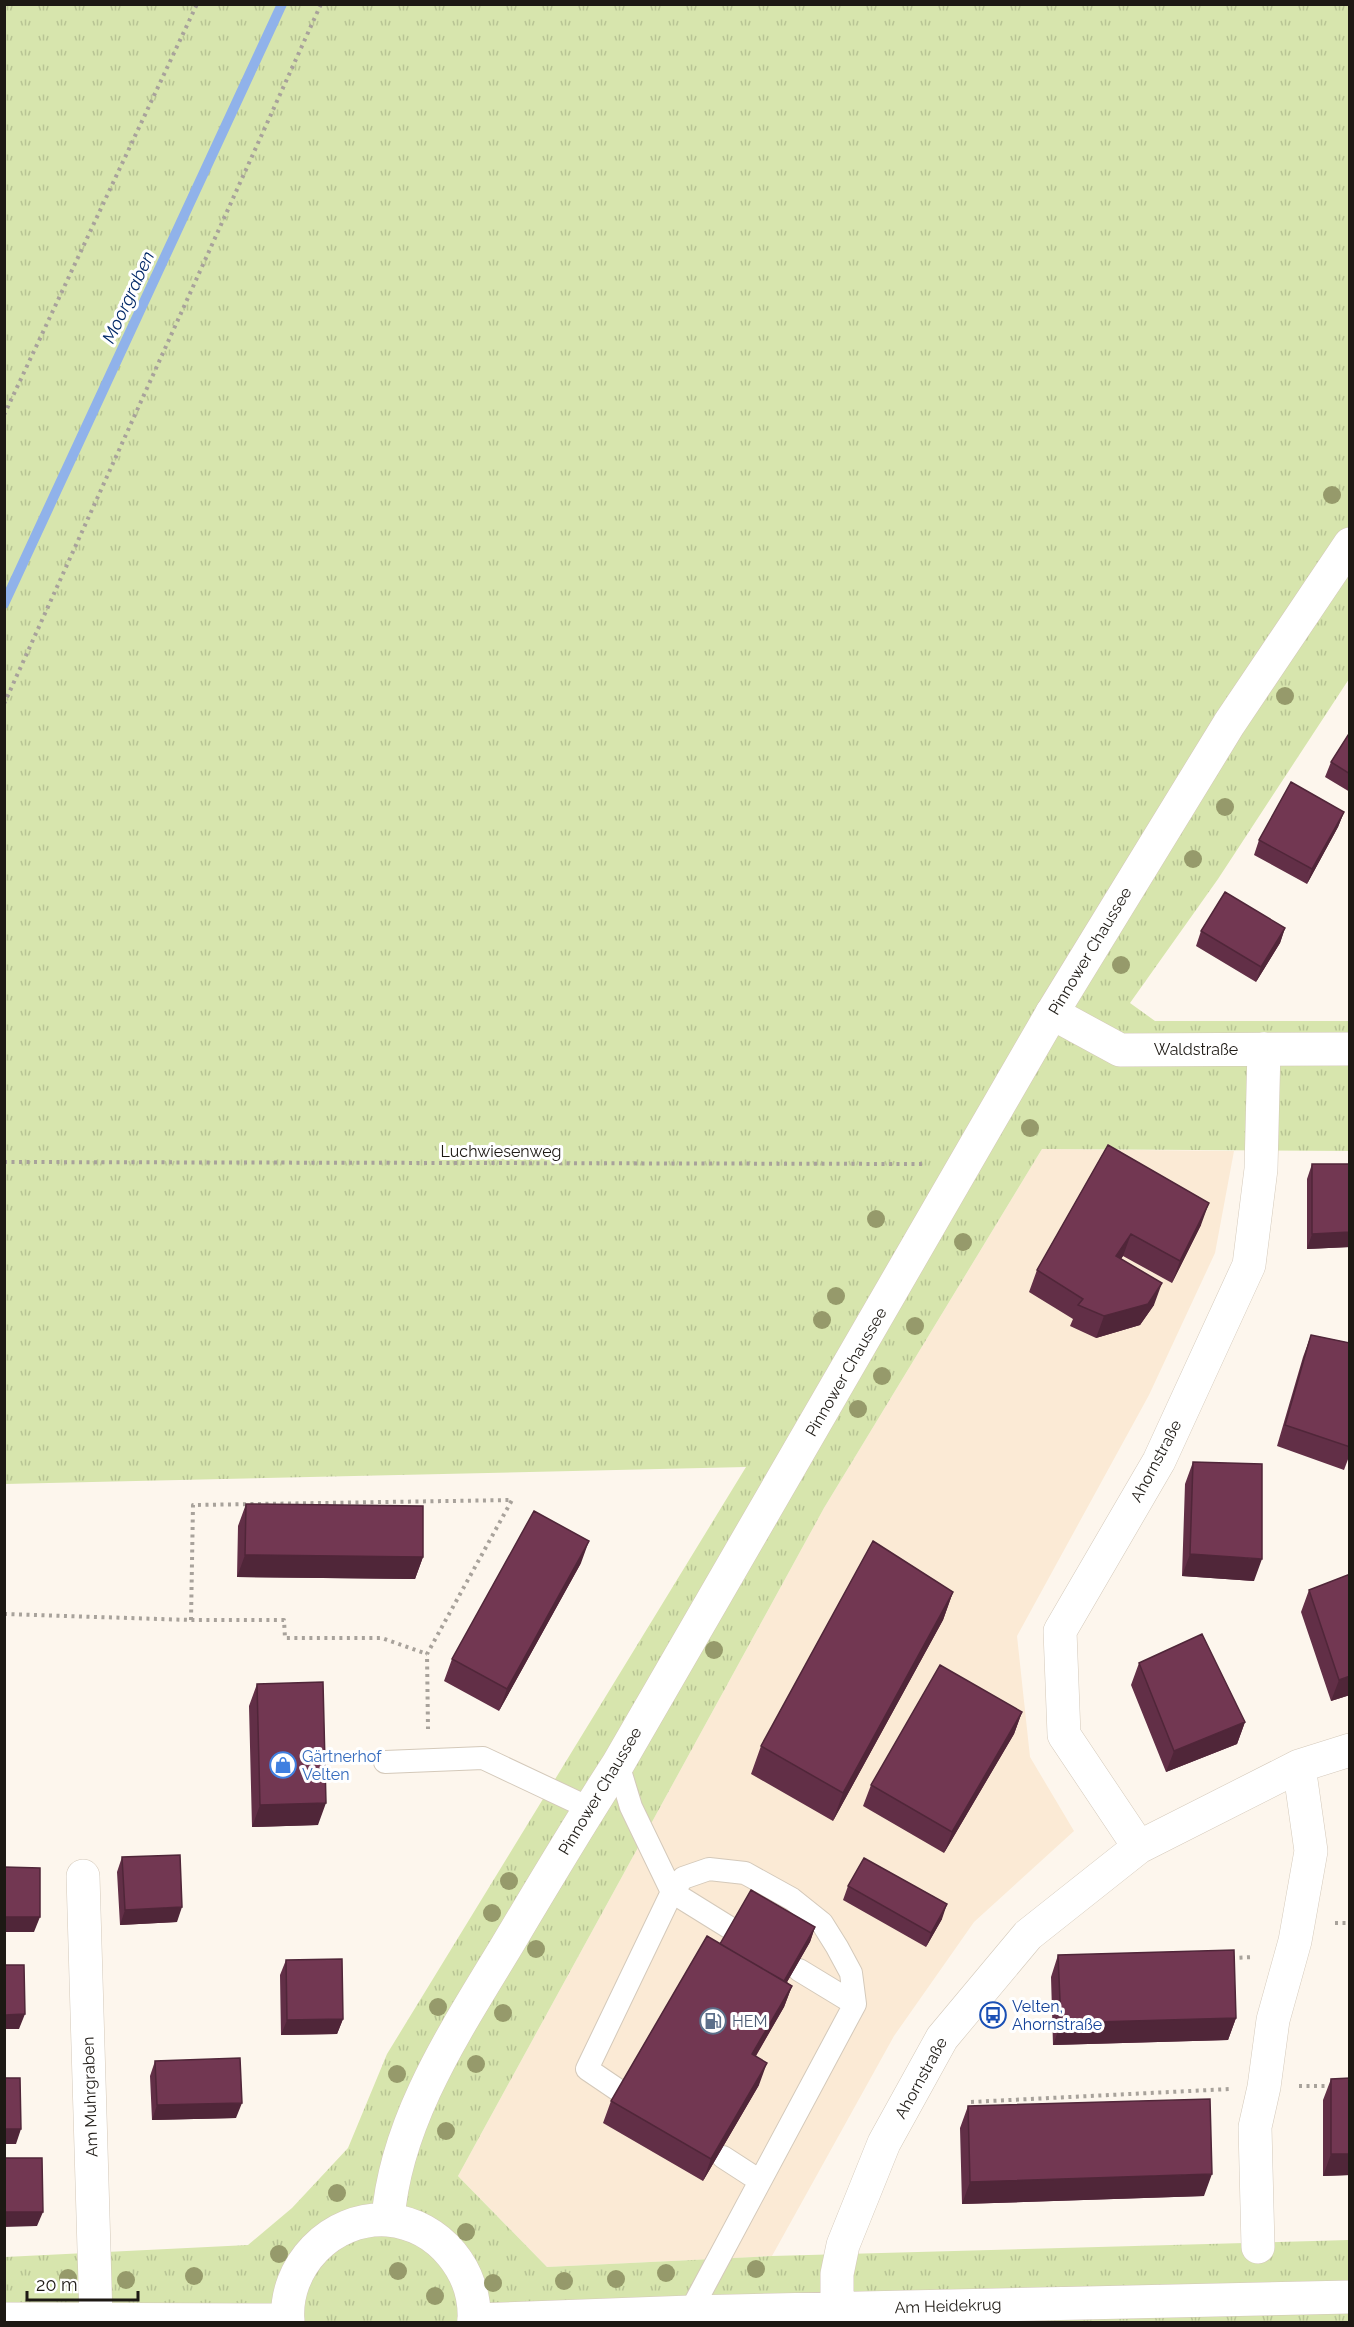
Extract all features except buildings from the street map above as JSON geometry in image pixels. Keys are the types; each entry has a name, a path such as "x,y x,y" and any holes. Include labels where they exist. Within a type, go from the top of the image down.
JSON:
{"street":[{"name":"Pinnower Chaussee","path":"388,2220 389,2200 396,2173 428,2080 589,1808 618,1764 1052,1013 1229,724 1350,544"},
{"name":"Waldstraße","path":"1052,1013 1120,1050 1350,1049"},
{"name":"Ahornstraße","path":"1139,1847 1064,1735 1060,1631 1159,1461 1249,1265 1262,1169 1264,1049"},
{"name":"Ahornstraße","path":"837,2309 837,2274 843,2245 884,2143 942,2038 1028,1935 1139,1847 1299,1766 1350,1750"},
{"path":"1258,2247 1256,2127 1273,2020 1291,1957 1311,1851 1299,1766"},
{"name":"Am Muhrgraben","path":"83,1876 96,2318"},
{"path":"4,2319 288,2321 290,2293 299,2268 315,2247 336,2231 361,2223 388,2220 416,2227 441,2242 460,2264 472,2291 474,2321"},
{"name":"Am Heidekrug","path":"474,2321 690,2312 1350,2296"}],"lane":[{"path":"385,1762 483,1758 589,1808"},
{"path":"618,1764 631,1807 672,1892 730,1928"},
{"path":"618,2090 587,2069 672,1892 683,1878 709,1869 745,1873 792,1899 822,1923 851,1973 855,2004 690,2312"},
{"path":"799,1970 855,2004"},
{"path":"723,2157 760,2181"}],"path":[{"path":"4,415 197,4"},
{"path":"4,704 321,4"},
{"name":"Luchwiesenweg","path":"4,1162 940,1164 962,1172"},
{"path":"191,1620 193,1505 512,1500 427,1654 428,1760"},
{"path":"4,1614 191,1620 284,1620 285,1638 382,1638 427,1654"},
{"path":"1231,1958 1291,1957"},
{"path":"970,2102 1264,2087 1339,2086"}],"shaded area":[{"path":"1042,1149 1234,1151 1215,1253 1149,1395 1017,1636 1030,1757 1074,1831 974,1922 894,2036 772,2256 547,2267 458,2176 824,1508"}],"green space":[{"path":"4,5 1349,5 1349,679 1218,879 1130,1003 1155,1021 1349,1021 1349,1151 1042,1149 824,1508 458,2176 547,2267 772,2256 1349,2240 1349,2322 5,2322 5,2257 248,2245 292,2208 348,2148 387,2054 746,1467 5,1484"}],"waterway":[{"name":"Moorgraben","path":"4,604 282,4"}],"place":[{"name":"Gärtnerhof Velten","path":"283,1765"},
{"name":"Velten, Ahornstraße","path":"993,2015"},
{"name":"HEM","path":"713,2021"}]}
